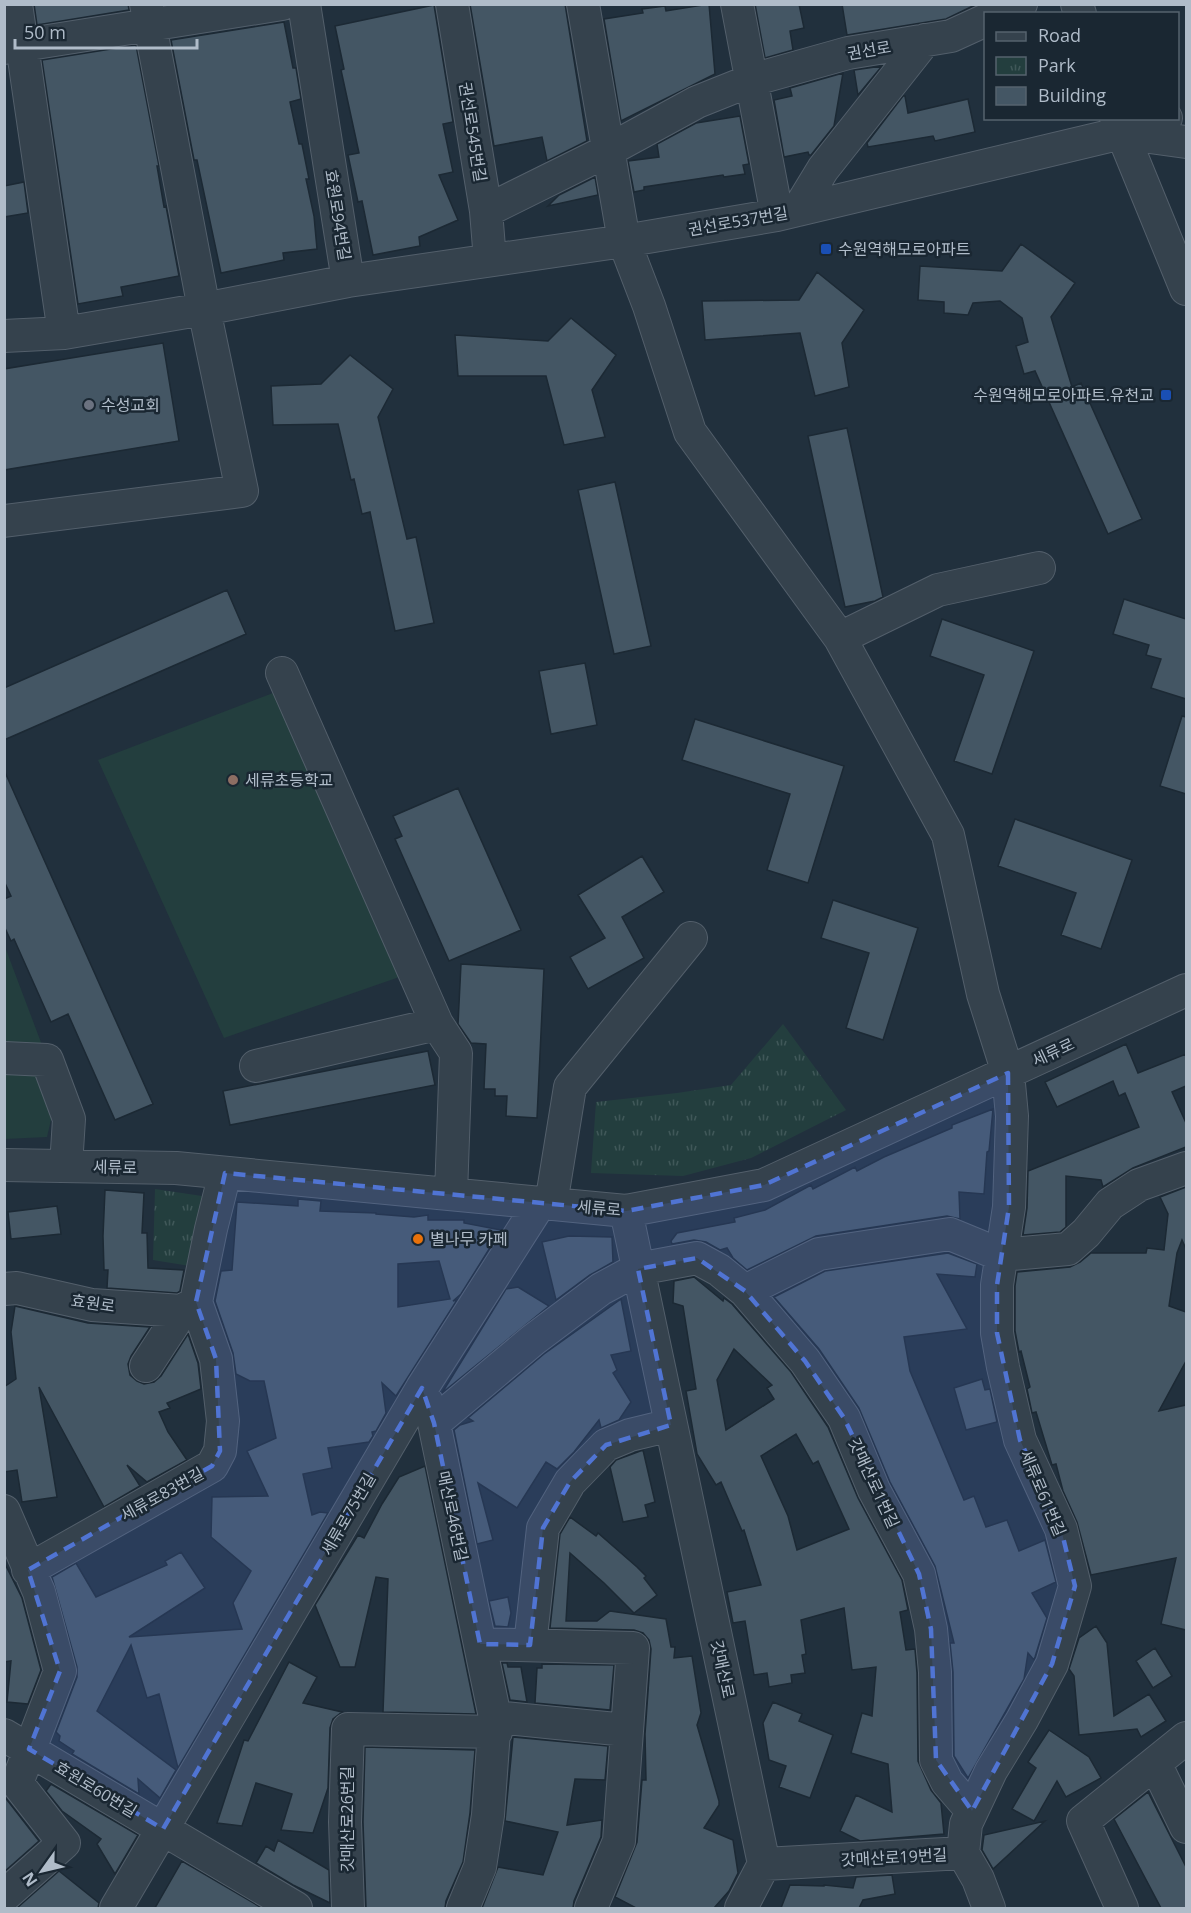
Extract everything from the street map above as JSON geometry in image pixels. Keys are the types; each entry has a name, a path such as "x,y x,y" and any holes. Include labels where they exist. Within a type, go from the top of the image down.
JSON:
{"street":[{"path":"16,4 14,46 64,333"},
{"path":"14,46 147,15 282,4"},
{"name":"효원로94번길","path":"4,336 64,333 348,281 304,4"},
{"name":"권선로545번길","path":"452,4 486,211 489,260"},
{"path":"583,4 607,151"},
{"path":"737,4 752,80 787,213"},
{"path":"1005,12 1021,4"},
{"path":"4,521 242,491 147,15"},
{"name":"권선로","path":"752,80 848,53 951,36 984,21"},
{"path":"787,213 925,40"},
{"path":"486,211 607,151 697,102 752,80"},
{"path":"1119,126 1155,120"},
{"path":"1119,126 1186,123"},
{"path":"1119,126 1186,142"},
{"path":"1119,126 1186,289"},
{"name":"권선로537번길","path":"348,281 624,241 787,213 1119,126"},
{"name":"세류로61번길","path":"607,151 624,241 649,306 690,432 840,638 948,835 983,994 1008,1073 1012,1116 1009,1207 996,1285 997,1333 1020,1440 1060,1529 1075,1586 1052,1664 991,1771 972,1810 966,1824 963,1853"},
{"path":"840,638 938,590 1040,568"},
{"path":"282,673 437,1024 456,1053 451,1194"},
{"path":"545,1203 570,1087 691,938"},
{"name":"세류로","path":"4,1166 176,1168 626,1211 764,1185 1186,990"},
{"path":"256,1066 437,1024"},
{"path":"4,1058 47,1060 69,1119 66,1166"},
{"path":"745,1291 819,1254 950,1234 1001,1255 1068,1249 1086,1233 1110,1204 1139,1185 1186,1168"},
{"path":"146,1366 189,1307 225,1173"},
{"name":"세류로75번길","path":"116,1908 422,1388 545,1203"},
{"name":"갓매산로","path":"626,1211 764,1864"},
{"name":"갓매산로1번길","path":"638,1269 697,1258 719,1270 745,1291 805,1361 844,1418 874,1490 919,1574 931,1629 935,1672 936,1760 947,1782 972,1810"},
{"path":"434,1423 533,1340 601,1290 638,1269"},
{"name":"효원로","path":"4,1289 16,1288 92,1305 189,1307"},
{"name":"세류로83번길","path":"28,1570 212,1466 220,1451 223,1421 216,1359 189,1307"},
{"name":"매산로46번길","path":"422,1388 434,1423 495,1725 488,1815 480,1867 463,1908"},
{"path":"530,1645 543,1528 570,1482 606,1445 630,1435 671,1425"},
{"path":"4,1511 39,1592 60,1671 17,1742 17,1783 64,1843 4,1896"},
{"path":"480,1644 633,1648 619,1841 591,1908"},
{"path":"495,1725 626,1730"},
{"name":"갓매산로26번길","path":"348,1908 345,1821 348,1729 495,1725"},
{"path":"1122,1908 1083,1821 1186,1738"},
{"name":"효원로60번길","path":"17,1742 163,1829"},
{"path":"1155,1763 1186,1827"},
{"path":"163,1829 296,1908"},
{"name":"갓매산로19번길","path":"764,1864 963,1853 978,1879 988,1908"},
{"path":"741,1908 764,1864"}],"highlighted area":[{"path":"1008,1073 1009,1207 997,1285 997,1333 1020,1440 1061,1529 1075,1586 1052,1664 972,1811 936,1760 931,1629 919,1574 844,1418 805,1361 745,1291 697,1258 638,1269 671,1425 606,1445 570,1482 543,1528 530,1645 480,1644 434,1423 422,1388 163,1829 29,1749 60,1671 28,1570 212,1466 220,1451 216,1359 196,1302 225,1173 626,1211 764,1185"}],"green space":[{"path":"281,690 408,974 224,1038 98,760"},
{"path":"5,947 42,1045 5,1045"},
{"path":"783,1024 846,1110 751,1158 683,1176 591,1173 596,1102 731,1085"},
{"path":"5,1071 36,1072 54,1107 47,1137 5,1139"},
{"path":"155,1189 202,1196 190,1266 153,1260"}],"building":[{"path":"34,4 128,4 129,10 37,25"},
{"path":"470,4 565,4 587,141 547,161 542,137 494,146"},
{"path":"709,4 715,74 621,121 604,19 643,13 642,9 665,6 666,11"},
{"path":"755,4 799,4 804,28 790,31 793,50 765,58"},
{"path":"842,4 975,5 946,19 847,35"},
{"path":"434,5 453,122 443,124 453,172 439,175 458,220 419,237 420,246 373,255 362,201 358,202 348,155 359,153 341,70 344,69 335,26"},
{"path":"284,22 293,68 296,68 301,99 290,102 309,179 306,179 314,216 317,249 283,253 284,260 221,273 197,160 194,160 171,40"},
{"path":"136,45 159,166 157,166 164,207 166,206 179,276 121,287 123,296 78,304 42,60"},
{"path":"882,66 858,95 854,70"},
{"path":"843,73 834,126 811,155 808,152 784,157 774,100 792,96 790,88"},
{"path":"905,96 908,113 968,99 975,132 935,141 933,136 868,147 867,143"},
{"path":"740,116 749,164 743,165 745,174 724,177 723,175 644,187 644,190 634,192 628,161 659,157 657,144 696,123"},
{"path":"595,177 598,195 548,206 559,195"},
{"path":"24,182 28,213 4,217 4,186"},
{"path":"1021,244 1075,283 1051,317 1072,387 1081,383 1142,519 1108,534 1035,371 1024,374 1016,346 1028,342 1022,318 1000,301 973,303 968,315 944,313 944,302 918,300 920,266 1002,271"},
{"path":"817,272 864,310 842,343 849,387 815,396 800,333 705,340 702,301 799,300"},
{"path":"571,318 616,355 592,390 605,437 564,445 546,376 458,376 455,335 548,341"},
{"name":"수성교회","path":"163,343 179,441 4,470 4,369"},
{"path":"350,355 393,389 378,417 407,539 416,537 434,623 395,631 370,512 362,514 354,479 351,480 338,424 273,425 271,386 321,384"},
{"path":"847,428 883,597 875,601 845,607 808,436"},
{"path":"615,482 651,646 614,654 578,490"},
{"path":"227,590 246,634 4,740 4,688"},
{"path":"1124,599 1186,619 1186,699 1151,688 1161,659 1146,655 1149,645 1113,634"},
{"path":"942,619 1034,651 992,774 954,761 984,675 930,656"},
{"path":"585,663 597,725 551,734 539,671"},
{"path":"1182,716 1186,717 1186,794 1160,786"},
{"path":"695,719 844,766 808,883 767,870 790,794 682,760"},
{"path":"4,770 153,1104 115,1120 68,1014 51,1022 14,939 11,941 4,926 4,899 11,896 4,881"},
{"path":"458,788 521,930 449,961 395,839 402,836 393,816"},
{"path":"1015,819 1132,860 1101,949 1061,935 1076,893 998,866"},
{"path":"642,856 664,892 622,917 644,958 588,989 570,957 605,938 578,895"},
{"path":"833,900 918,928 883,1040 846,1028 869,953 821,938"},
{"path":"461,964 544,969 537,1118 506,1116 507,1096 495,1096 495,1089 484,1089 486,1044 471,1043 458,1024"},
{"path":"1126,1044 1138,1073 1186,1054 1186,1086 1172,1092 1186,1123 1186,1147 1133,1168 1103,1187 1101,1180 1066,1176 1066,1227 1060,1232 1023,1235 1027,1208 1028,1171 1139,1127 1125,1093 1119,1096 1113,1081 1057,1107 1045,1082"},
{"path":"428,1051 435,1085 230,1125 223,1091"},
{"path":"993,1109 984,1194 959,1192 960,1219 947,1216 816,1236 747,1270 733,1258 727,1248 720,1250 706,1242 694,1240 672,1244 671,1241 677,1233 735,1222 734,1218 765,1210 811,1185 813,1189 855,1167 857,1171 952,1128 952,1125"},
{"path":"1186,1187 1186,1249 1182,1240 1177,1253 1169,1306 1186,1312 1186,1361 1159,1411 1186,1405 1186,1630 1161,1624 1176,1558 1091,1575 1077,1522 1063,1491 1056,1464 1052,1465 1036,1412 1032,1413 1027,1389 1030,1387 1015,1331 1015,1286 1017,1272 1070,1267 1091,1253 1146,1253 1147,1248 1164,1250 1168,1214 1160,1197"},
{"path":"105,1190 144,1193 142,1233 147,1233 148,1268 184,1270 180,1291 177,1293 107,1288 108,1270 104,1270 103,1236"},
{"path":"298,1199 321,1201 320,1211 414,1217 428,1215 428,1220 464,1220 464,1223 501,1230 461,1294 453,1301 457,1300 396,1396 382,1383 386,1413 376,1431 372,1432 373,1436 369,1442 328,1448 332,1468 303,1474 312,1515 320,1512 328,1513 178,1768 159,1694 147,1698 131,1645 97,1711 176,1770 160,1798 138,1779 139,1794 72,1754 74,1751 59,1741 60,1736 56,1732 77,1677 77,1667 52,1577 76,1563 96,1597 167,1565 165,1561 181,1552 205,1588 129,1637 242,1629 233,1603 251,1571 211,1537 212,1497 268,1496 247,1451 276,1438 264,1381 250,1381 236,1374 233,1353 215,1301 221,1271 232,1270 237,1202 298,1206","holes":["439,1261 450,1299 398,1307 398,1264"]},
{"path":"57,1206 61,1234 11,1239 8,1212"},
{"path":"569,1236 612,1237 613,1262 590,1275 556,1300 542,1242"},
{"path":"948,1253 977,1264 975,1277 937,1274 967,1329 904,1337 910,1371 964,1500 974,1496 986,1527 1007,1520 1019,1551 1045,1540 1056,1582 1032,1593 1047,1618 1034,1660 1028,1653 1024,1679 968,1778 954,1756 953,1672 950,1643 954,1643 935,1566 890,1482 859,1408 819,1349 774,1297 825,1271"},
{"path":"694,1277 723,1301 724,1298 732,1304 791,1372 828,1427 858,1498 902,1580 908,1610 900,1612 906,1650 915,1649 918,1761 931,1790 941,1803 944,1834 860,1841 840,1831 856,1795 892,1812 888,1764 851,1753 862,1713 872,1716 876,1667 852,1670 844,1608 801,1620 806,1654 802,1655 805,1673 791,1675 792,1683 769,1687 767,1673 754,1675 745,1621 733,1623 727,1592 761,1585 744,1530 742,1531 721,1482 716,1485 697,1454 686,1391 696,1389 683,1306 673,1303 674,1281","holes":["734,1349 772,1385 767,1388 774,1399 726,1430 717,1380","796,1434 813,1464 818,1461 849,1529 797,1550 788,1516 761,1456"]},
{"path":"518,1287 549,1306 442,1393 506,1289"},
{"path":"621,1299 631,1351 611,1355 617,1370 613,1373 631,1402 619,1420 601,1428 599,1420 574,1452 557,1469 546,1462 517,1508 478,1483 493,1540 477,1544 454,1430 460,1425 473,1421 468,1418 544,1354"},
{"path":"15,1306 88,1323 150,1327 128,1364 130,1375 144,1384 154,1382 161,1376 188,1334 198,1363 201,1389 167,1403 170,1408 159,1412 168,1432 187,1460 147,1482 127,1465 140,1486 104,1507 39,1387 57,1497 22,1502 17,1470 4,1472 4,1387 16,1379 11,1332"},
{"path":"982,1379 985,1390 990,1389 997,1422 966,1430 954,1388"},
{"path":"643,1450 655,1502 645,1505 648,1517 623,1522 610,1467 616,1460"},
{"path":"425,1466 476,1714 383,1712 388,1579 376,1577 355,1667 340,1667 315,1605 358,1535 364,1538 399,1477"},
{"path":"570,1517 596,1536 598,1533 637,1567 646,1576 644,1578 657,1595 634,1613 570,1553 566,1621 597,1621 610,1611 666,1619 671,1647 675,1647 674,1658 692,1656 701,1713 697,1725 719,1801 719,1805 704,1828 733,1840 738,1873 729,1891 714,1908 636,1908 615,1897 637,1842 642,1780 646,1780 645,1734 651,1649 649,1640 643,1633 634,1630 550,1628 560,1534"},
{"path":"4,1562 22,1598 41,1670 28,1704 7,1702 11,1661 4,1662"},
{"path":"508,1597 511,1613 508,1627 495,1626 489,1601"},
{"path":"1096,1626 1107,1643 1114,1716 1149,1694 1166,1721 1141,1737 1137,1729 1079,1735 1074,1676 1069,1669 1079,1638"},
{"path":"1155,1648 1172,1676 1153,1688 1136,1661"},
{"path":"289,1662 317,1677 303,1703 342,1712 333,1719 330,1728 328,1788 313,1833 281,1830 292,1794 256,1783 242,1826 217,1823 244,1740 248,1741"},
{"path":"502,1663 507,1663 508,1667 521,1667 527,1702 510,1700"},
{"path":"542,1664 614,1665 610,1710 535,1703 537,1668 542,1668"},
{"path":"773,1702 802,1714 799,1721 833,1735 810,1798 779,1787 786,1766 769,1760 763,1723"},
{"path":"1049,1730 1089,1757 1101,1778 1066,1797 1057,1781 1034,1821 1012,1809 1036,1768 1028,1762"},
{"path":"513,1737 608,1746 605,1780 575,1779 567,1825 602,1820 601,1837 573,1908 482,1908 498,1867 543,1875 558,1832 505,1821"},
{"path":"365,1747 475,1750 463,1862 445,1908 366,1908 363,1822"},
{"path":"51,1784 138,1835 115,1874 97,1844 101,1839 62,1811 46,1791"},
{"path":"1148,1792 1186,1867 1186,1908 1161,1908 1114,1819"},
{"path":"4,1796 39,1841 4,1872"},
{"path":"1045,1821 993,1869 982,1850 984,1835"},
{"path":"278,1840 329,1870 330,1903 256,1863 266,1846 274,1851"},
{"path":"182,1861 262,1908 155,1908"},
{"path":"59,1871 99,1903 98,1908 17,1908"},
{"path":"892,1875 895,1894 863,1900 859,1908 781,1908 790,1885 853,1888 856,1877"}],"place":[{"name":"수원역해모로아파트","path":"826,249"},
{"name":"수원역해모로아파트.유천교","path":"1166,395"},
{"name":"수성교회","path":"89,405"},
{"name":"세류초등학교","path":"233,780"},
{"name":"별나무 카페","path":"418,1239"}]}
